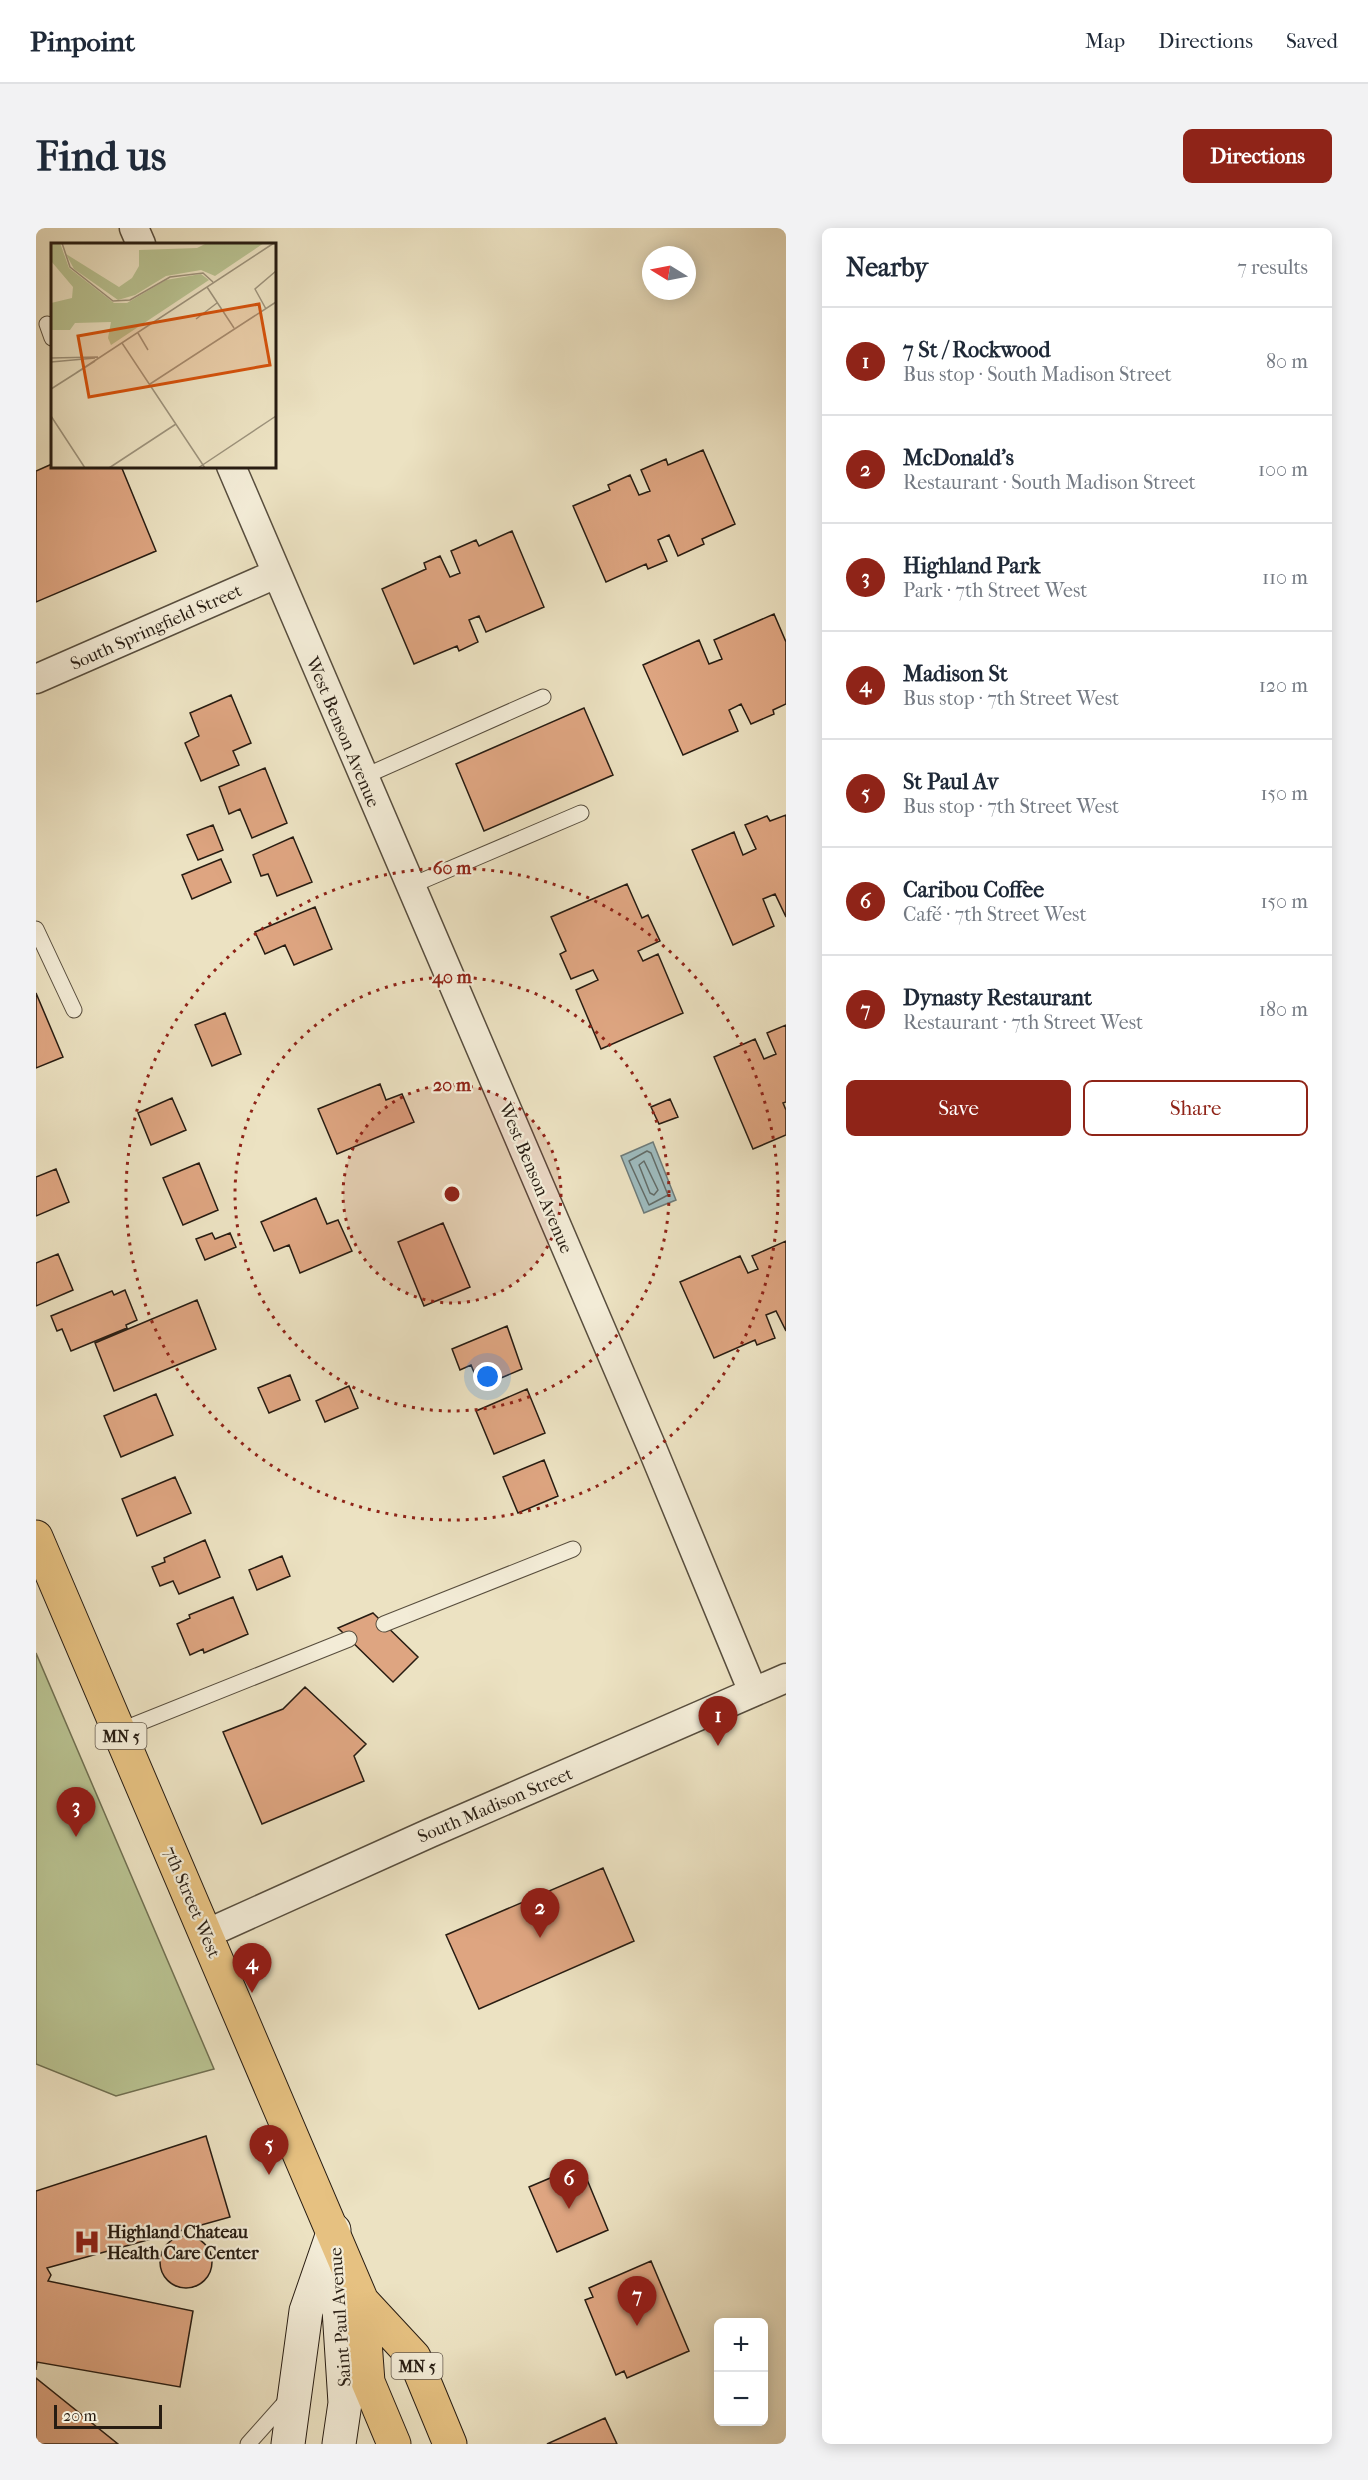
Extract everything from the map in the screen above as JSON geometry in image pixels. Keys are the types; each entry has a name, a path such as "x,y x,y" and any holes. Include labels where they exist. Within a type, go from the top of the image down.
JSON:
{"main road":[{"name":"7th Street West","path":"36,1537 334,2230 362,2301 368,2382 394,2444"},
{"name":"7th Street West","path":"362,2301 414,2357 450,2444"}],"street":[{"path":"134,228 141,243"},
{"name":"West Benson Avenue","path":"232,468 652,1448 753,1692"},
{"name":"South Springfield Street","path":"36,679 276,574"},
{"name":"South Madison Street","path":"206,1934 786,1678"},
{"name":"Saint Paul Avenue","path":"288,2444 306,2312 334,2230"},
{"name":"Saint Paul Avenue","path":"334,2230 345,2403 339,2444"}],"lane":[{"path":"363,777 543,697"},
{"path":"410,886 581,813"},
{"path":"36,929 74,1010"},
{"path":"384,1624 573,1549"},
{"path":"119,1731 349,1639"},
{"path":"248,2444 295,2392"}],"green space":[{"path":"36,1653 214,2069 116,2096 36,2064"}],"water":[{"path":"653,1142 676,1200 644,1213 621,1156"}],"building":[{"path":"703,450 735,524 702,539 704,544 678,556 669,535 658,540 667,561 648,569 646,564 606,582 573,506 610,490 608,485 630,475 639,495 650,491 641,470 666,459 668,465"},
{"path":"51,464 51,468 122,468 156,551 36,602 36,471"},
{"path":"512,531 544,607 486,632 479,616 469,620 478,642 459,651 457,646 414,664 382,589 426,569 424,563 440,556 450,577 460,573 451,551 476,540 479,546"},
{"path":"774,614 786,642 786,704 773,710 774,714 751,724 741,704 729,710 738,731 683,755 643,665 699,640 709,664 722,659 714,640"},
{"path":"231,695 251,743 233,751 239,765 201,781 185,743 199,736 190,713"},
{"path":"584,708 613,775 484,831 456,764"},
{"path":"265,768 287,823 252,838 240,809 229,814 219,787"},
{"path":"786,815 786,917 775,894 763,899 774,926 733,945 692,850 734,832 743,855 756,849 745,825 767,816 770,821"},
{"path":"213,825 223,850 198,860 187,835"},
{"path":"293,837 312,882 277,896 268,874 261,876 253,855"},
{"path":"221,859 231,882 192,899 182,875"},
{"path":"627,884 642,918 648,915 660,941 638,951 643,961 658,954 683,1013 601,1049 576,990 598,980 593,970 571,979 560,954 566,951 551,917"},
{"path":"315,907 332,949 294,965 285,945 265,954 255,932"},
{"path":"36,993 63,1057 36,1068"},
{"path":"225,1013 241,1054 212,1066 195,1025"},
{"path":"786,1025 786,1102 783,1103 786,1110 786,1135 753,1149 714,1057 755,1039 764,1059 776,1054 767,1033"},
{"path":"380,1084 386,1100 402,1094 414,1122 337,1154 318,1109"},
{"path":"172,1098 186,1130 151,1145 138,1113"},
{"path":"670,1099 678,1117 659,1124 651,1107"},
{"path":"199,1163 218,1210 183,1225 163,1178"},
{"path":"56,1169 69,1202 36,1216 36,1177"},
{"path":"316,1198 327,1224 338,1220 352,1251 300,1273 289,1245 274,1251 261,1222"},
{"path":"443,1223 470,1287 424,1306 398,1242"},
{"path":"212,1233 215,1239 230,1233 236,1247 205,1260 196,1239"},
{"path":"786,1241 786,1331 776,1311 766,1315 775,1338 757,1345 755,1340 714,1358 680,1282 740,1256 748,1273 758,1269 752,1256"},
{"path":"58,1254 73,1290 36,1306 36,1263"},
{"path":"125,1290 137,1320 126,1325 127,1328 71,1351 62,1329 57,1331 51,1316 112,1291 114,1295"},
{"path":"197,1300 216,1349 114,1391 95,1343"},
{"path":"507,1326 522,1369 480,1387 471,1365 460,1370 452,1349"},
{"path":"290,1375 300,1400 269,1413 258,1388"},
{"path":"349,1386 358,1408 325,1422 316,1401"},
{"path":"527,1389 545,1433 494,1454 476,1411"},
{"path":"156,1394 173,1435 121,1457 104,1416"},
{"path":"544,1460 558,1496 518,1513 503,1477"},
{"path":"175,1477 191,1513 137,1536 122,1499"},
{"path":"205,1540 220,1577 179,1594 173,1581 160,1586 152,1567 165,1562 164,1558"},
{"path":"282,1556 290,1576 257,1590 249,1570"},
{"path":"233,1597 248,1634 204,1653 203,1649 190,1655 177,1624 190,1618 189,1615"},
{"path":"373,1613 418,1657 393,1682 338,1628"},
{"path":"305,1687 366,1744 354,1756 364,1781 262,1824 223,1732 283,1709"},
{"path":"603,1868 634,1941 479,2009 446,1935"},
{"name":"Highland Chateau Health Care Center","path":"206,2136 230,2217 47,2268 51,2275 48,2281 193,2311 180,2387 37,2362 36,2370 36,2191"},
{"path":"581,2165 608,2230 557,2252 529,2187"},
{"path":"186,2236 196,2238 204,2244 210,2252 212,2262 210,2272 204,2280 196,2286 186,2288 176,2286 168,2280 162,2272 160,2262 162,2252 168,2244 176,2238"},
{"path":"651,2261 689,2351 627,2378 624,2371 616,2375 585,2300 593,2297 589,2288"},
{"path":"36,2378 118,2444 36,2444"},
{"path":"605,2418 617,2444 547,2444"}],"place":[{"name":"7 St / Rockwood","path":"718,1746"},
{"name":"Highland Park","path":"76,1837"},
{"name":"McDonald's","path":"540,1938"},
{"name":"Madison St","path":"252,1993"},
{"name":"St Paul Av","path":"269,2175"},
{"name":"Caribou Coffee","path":"569,2209"},
{"name":"Highland Chateau Health Care Center","path":"87,2242"},
{"name":"Dynasty Restaurant","path":"637,2326"}]}
